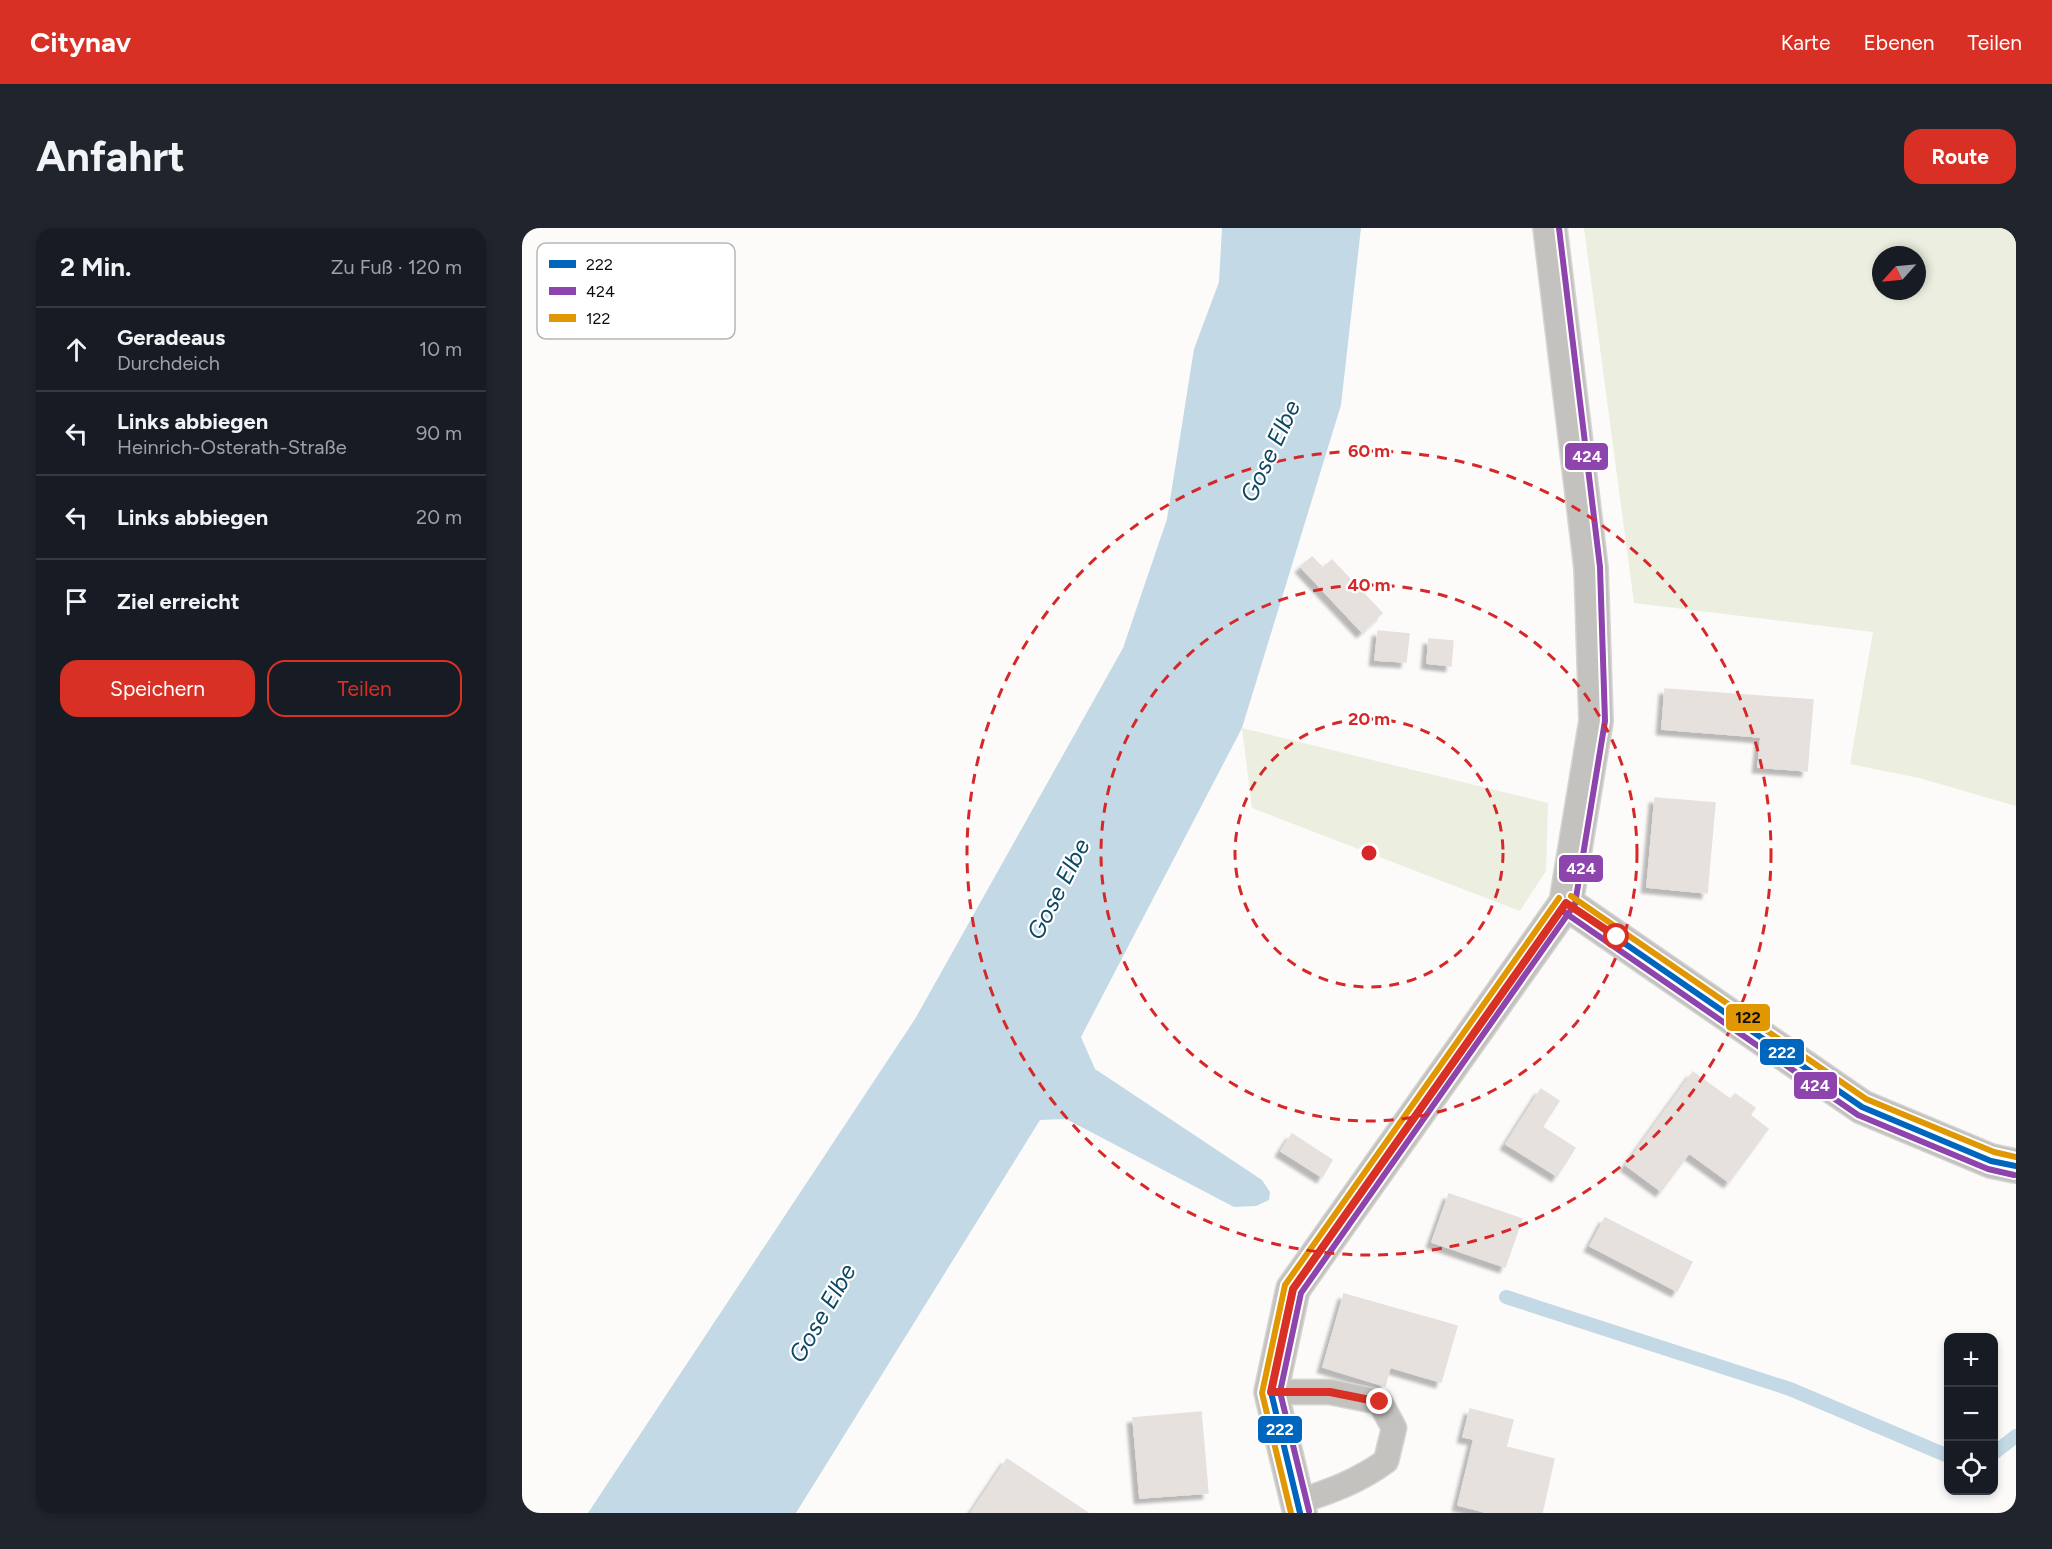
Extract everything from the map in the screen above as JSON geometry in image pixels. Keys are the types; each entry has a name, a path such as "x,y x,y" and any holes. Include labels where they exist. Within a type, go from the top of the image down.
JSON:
{"street":[{"path":"1299,1508 1271,1392 1293,1289 1566,903 1596,721 1591,568 1550,228"},
{"path":"1566,903 1862,1107 1991,1161 2016,1166"}],"lane":[{"path":"1271,1392 1330,1392 1380,1402 1394,1428 1386,1461 1369,1474 1299,1508"}],"shaded area":[{"path":"1584,228 2016,228 2016,806 1919,778 1850,764 1873,632 1634,603"},
{"path":"1242,728 1548,803 1546,871 1520,911 1252,808"}],"water":[{"name":"Gose Elbe","path":"1222,228 1361,228 1341,405 1242,728 1081,1037 1095,1069 1262,1180 1270,1192 1269,1200 1256,1206 1234,1207 1066,1119 1040,1120 796,1513 588,1513 915,1019 1123,648 1167,519 1194,349 1219,282"}],"building":[{"path":"1312,557 1323,568 1332,560 1382,613 1362,632 1301,567"},
{"path":"1378,631 1409,634 1406,662 1375,660"},
{"path":"1429,639 1453,641 1451,666 1427,663"},
{"path":"1665,689 1813,700 1807,771 1758,767 1761,737 1662,729"},
{"path":"1655,798 1715,803 1707,893 1647,887"},
{"path":"1693,1072 1730,1099 1735,1094 1755,1108 1750,1115 1768,1129 1729,1182 1689,1153 1661,1191 1626,1165"},
{"path":"1541,1089 1559,1101 1542,1127 1575,1148 1557,1176 1506,1144"},
{"path":"1292,1134 1332,1160 1322,1177 1281,1151"},
{"path":"1449,1194 1522,1219 1505,1267 1432,1242"},
{"path":"1605,1218 1692,1262 1677,1291 1590,1246"},
{"path":"1344,1294 1457,1326 1441,1382 1390,1367 1385,1386 1323,1367"},
{"path":"1470,1409 1513,1420 1506,1447 1554,1459 1542,1513 1489,1513 1458,1505 1474,1439 1463,1437"},
{"path":"1201,1412 1208,1493 1140,1498 1133,1418"},
{"path":"1007,1459 1088,1513 971,1513"}],"waterway":[{"path":"1506,1297 1790,1389 1944,1454"},
{"path":"1998,1450 2016,1436"}],"transit line":[{"name":"424","path":"1309,1511 1280,1392 1301,1293 1575,904 1605,721 1600,567 1559,228"},
{"name":"122","path":"1571,896 1866,1099 1994,1152 2016,1157"},
{"name":"122","path":"1291,1513 1262,1393 1285,1285 1559,898"},
{"name":"222","path":"1566,903 1862,1107 1991,1161 2016,1166"},
{"name":"222","path":"1300,1513 1271,1392 1293,1289 1566,903"},
{"name":"424","path":"1561,910 1858,1115 1988,1169 2014,1175"}],"route":[{"path":"1380,1402 1330,1392 1271,1392 1293,1289 1566,903 1617,937"}]}
